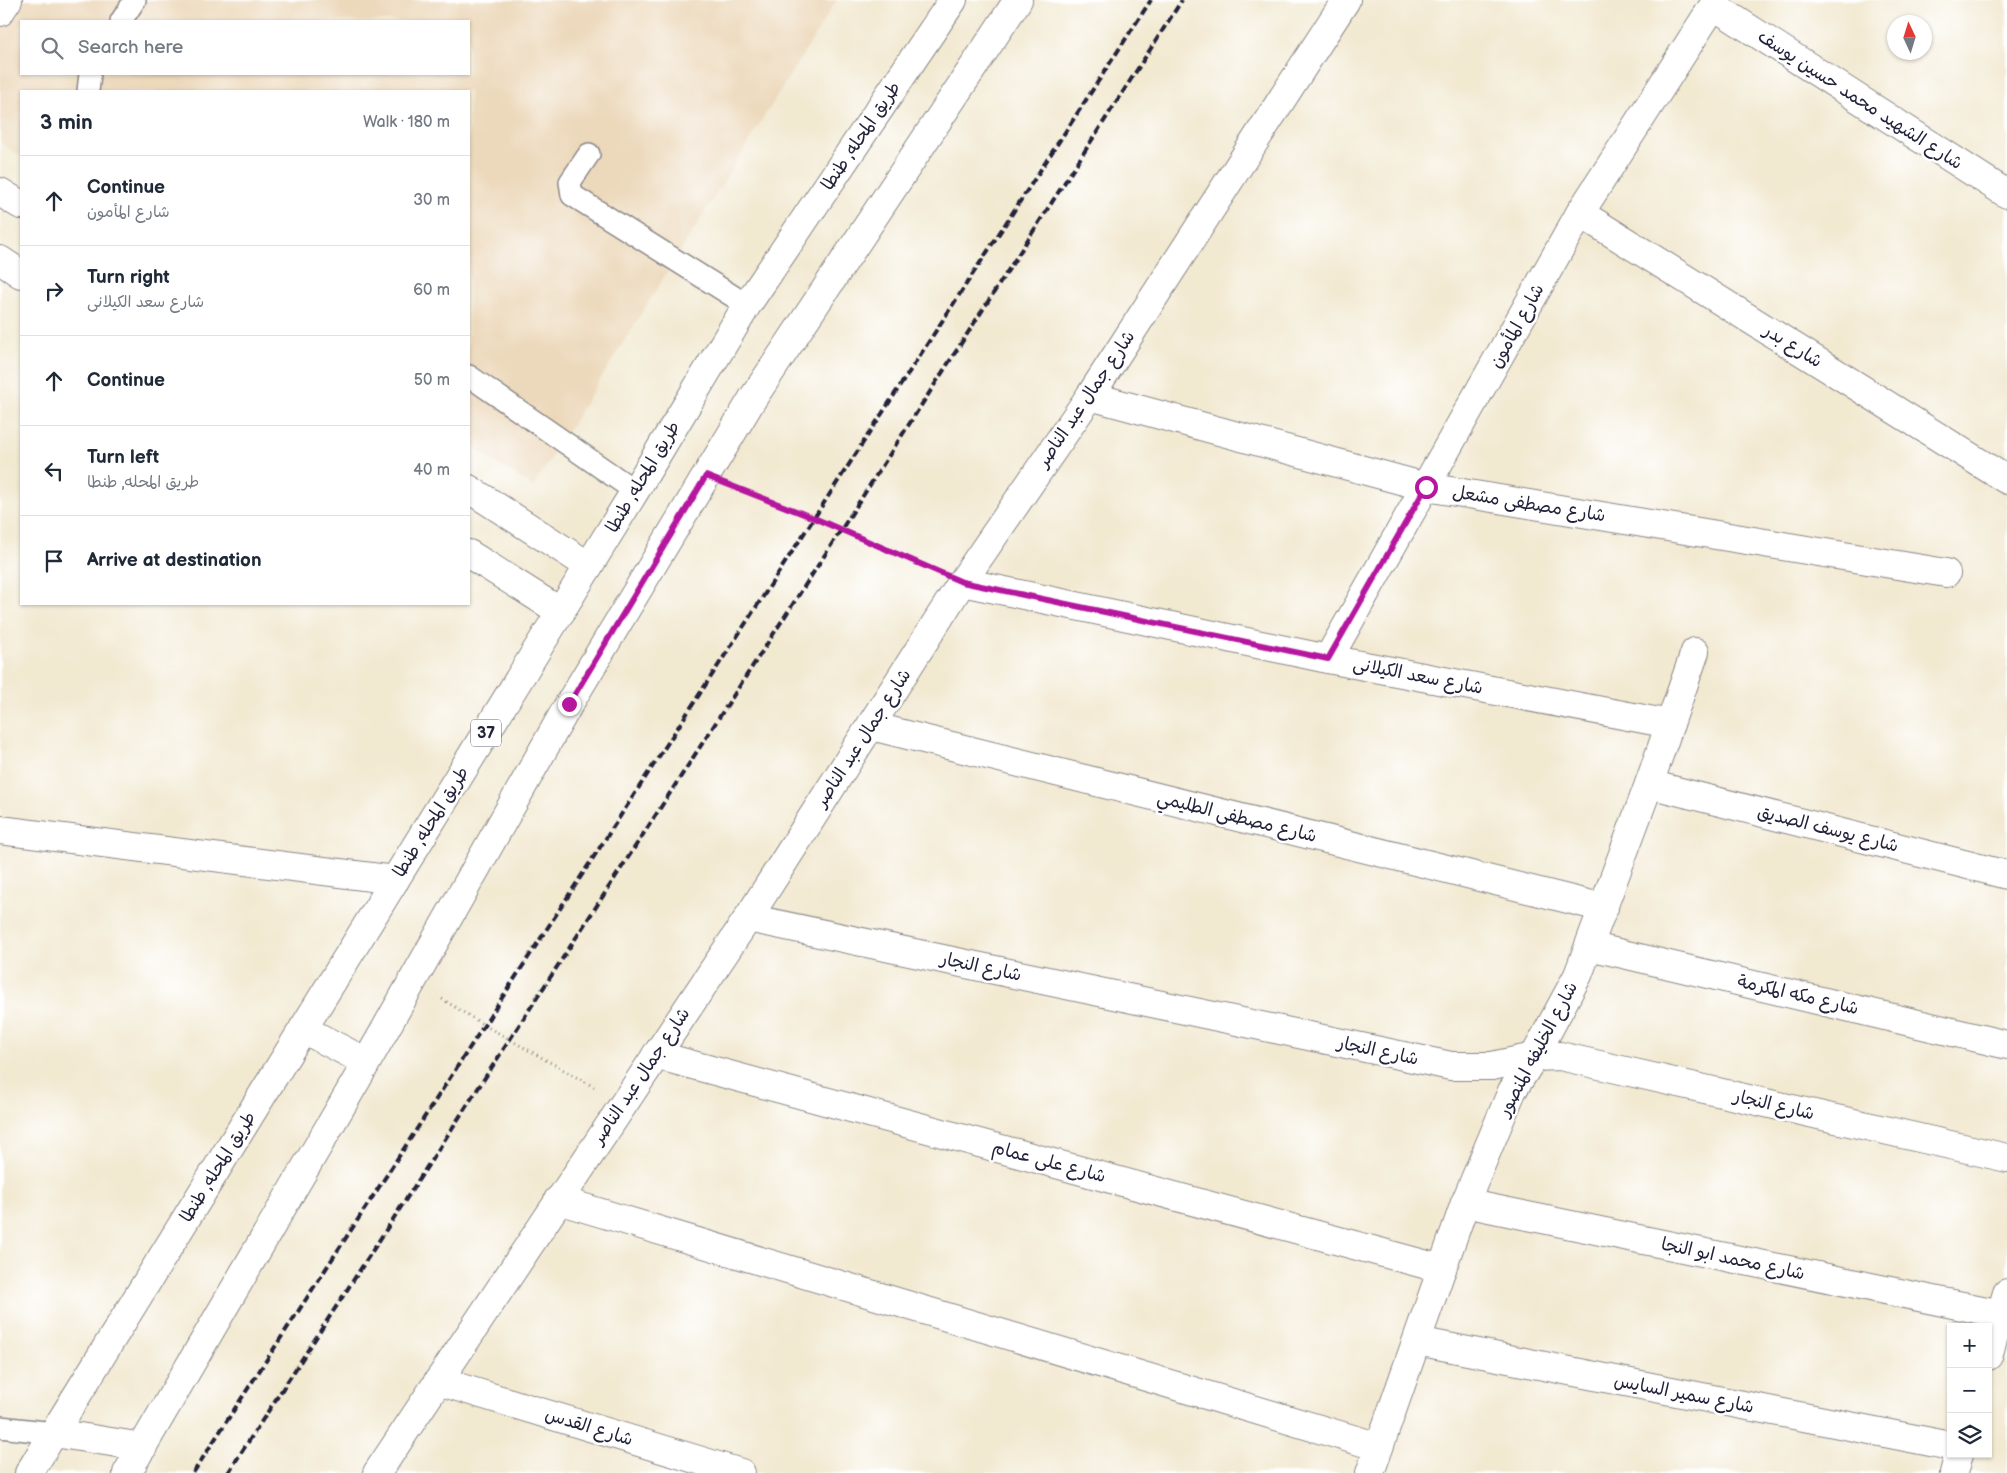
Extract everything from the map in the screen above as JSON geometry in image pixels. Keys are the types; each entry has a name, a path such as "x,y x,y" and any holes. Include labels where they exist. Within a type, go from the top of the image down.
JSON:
{"street":[{"path":"0,12 8,0"},
{"name":"طريق المحله, طنطا","path":"29,1473 561,612 747,305 954,0"},
{"path":"126,1473 143,1447 366,1062 569,704 753,398 1018,0"},
{"name":"شارع جمال عبد الناصر","path":"377,1473 748,918 962,582 1090,396 1346,0"},
{"name":"شارع الشهيد محمد حسين يوسف","path":"1716,3 2007,194"},
{"name":"شارع المأمون","path":"1328,659 1580,213 1716,3"},
{"path":"0,192 20,204"},
{"name":"شارع بدر","path":"1580,213 2007,480"},
{"path":"0,260 20,273"},
{"name":"شارع مصطفى مشعل","path":"1090,396 1426,487 1946,573"},
{"path":"470,490 589,566"},
{"path":"470,555 561,612"},
{"name":"شارع سعد الكيلانى","path":"962,582 1328,659 1670,724"},
{"name":"شارع الخليفه المنصور","path":"1370,1473 1465,1203 1512,1091 1534,1057 1578,975 1649,784 1695,652"},
{"name":"شارع مصطفى الطليمي","path":"871,726 1604,908"},
{"name":"شارع يوسف الصديق","path":"1649,784 2007,875"},
{"path":"0,830 395,880"},
{"name":"شارع النجار","path":"748,918 1450,1066 1492,1066 1534,1057 1560,1056 2007,1158"},
{"name":"شارع مكه المكرمة","path":"1589,946 2007,1044"},
{"path":"302,1029 366,1062"},
{"name":"شارع على عمام","path":"656,1055 1442,1269"},
{"path":"558,1200 1379,1447"},
{"name":"شارع محمد ابو النجا","path":"1465,1203 2004,1303"},
{"path":"1992,1343 2004,1303"},
{"name":"شارع سمير السايس","path":"1417,1341 1947,1445"},
{"name":"شارع القدس","path":"438,1381 741,1473"},
{"path":"54,1433 143,1447"},
{"path":"1954,1473 1958,1458"}],"lane":[{"path":"123,20 135,0"},
{"path":"88,90 90,75"},
{"path":"589,154 570,182 572,195 747,305"},
{"path":"470,377 635,491"},
{"path":"0,1427 54,1433"}],"path":[{"path":"706,476 814,518 962,582"},
{"path":"413,980 484,1025 623,1104"}],"shaded area":[{"path":"8,0 837,0 533,487 470,446 470,90 20,90 20,155 0,143 0,13"}],"railway":[{"path":"193,1473 1151,0"},
{"path":"228,1473 841,530 1182,0"}],"route":[{"path":"569,704 706,476 814,518 962,582 1328,659 1426,487"}]}
